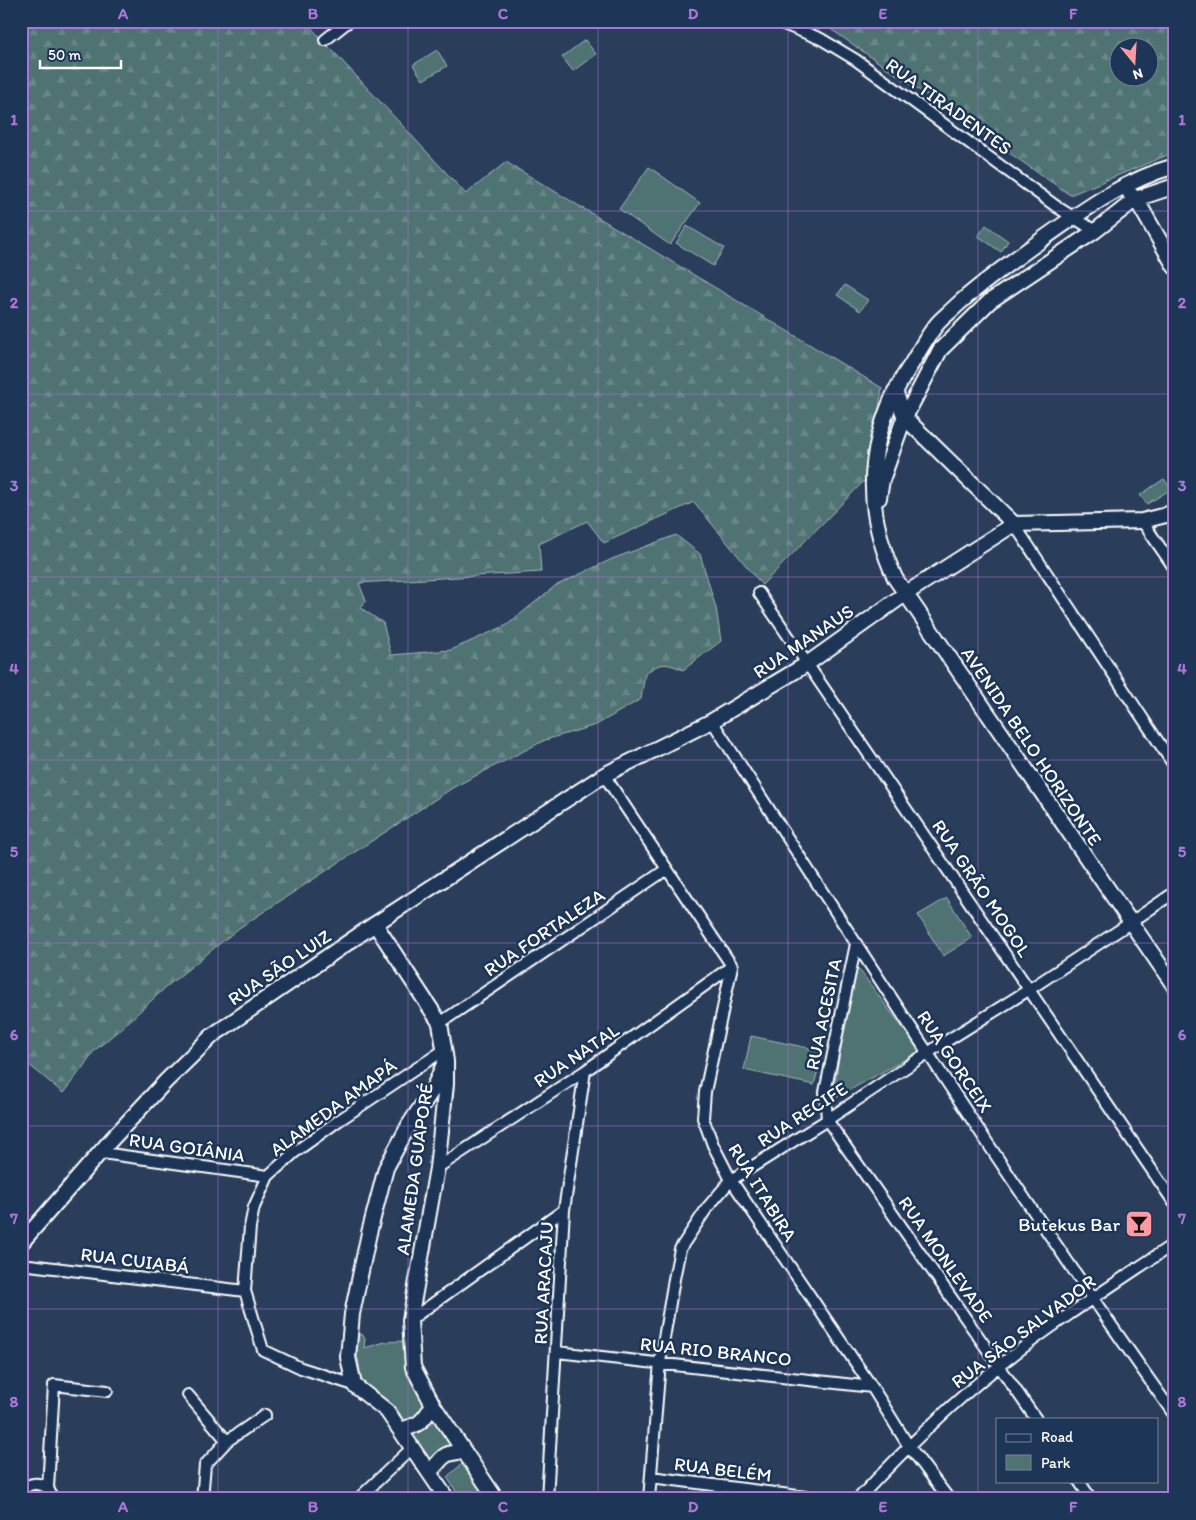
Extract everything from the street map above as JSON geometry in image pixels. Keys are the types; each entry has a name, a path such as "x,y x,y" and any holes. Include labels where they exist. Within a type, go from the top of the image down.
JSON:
{"street":[{"path":"325,40 349,21"},
{"name":"RUA TIRADENTES","path":"776,21 821,40 856,60 1056,207 1095,231"},
{"name":"AVENIDA BELO HORIZONTE","path":"1175,166 1122,187 1074,217 976,288 937,324 895,391 884,419 875,455 872,491 875,518 884,554 894,578 1175,987"},
{"name":"AVENIDA BELO HORIZONTE","path":"875,518 882,480 905,418 940,350 990,301 1095,231 1136,199 1175,186"},
{"path":"1122,187 1136,199 1175,267"},
{"path":"895,391 905,418 1014,524 1175,767"},
{"path":"1014,524 1142,521 1175,511"},
{"path":"1142,521 1175,569"},
{"name":"RUA MANAUS","path":"604,775 712,721 807,664 905,594 1014,524"},
{"name":"RUA GRÃO MOGOL","path":"759,593 1175,1204"},
{"name":"RUA GORCEIX","path":"712,721 856,944 1092,1299 1175,1416"},
{"path":"604,775 732,966"},
{"name":"RUA SÃO LUIZ","path":"21,1243 166,1081 213,1035 374,924 604,775"},
{"name":"RUA FORTALEZA","path":"440,1024 667,869"},
{"name":"RUA RECIFE","path":"649,1499 660,1362 680,1249 706,1208 731,1180 827,1120 929,1052 1030,990 1175,892"},
{"path":"374,924 440,1024"},
{"name":"RUA ACESITA","path":"827,1120 825,1092 856,944"},
{"name":"RUA NATAL","path":"437,1168 585,1071 732,966"},
{"name":"RUA ITABIRA","path":"732,966 705,1092 703,1118 713,1145 731,1180 872,1387 908,1445 949,1499"},
{"name":"ALAMEDA GUAPORÉ","path":"440,1024 445,1056 446,1084 437,1168 410,1320 413,1367 433,1405 496,1499"},
{"path":"445,1056 433,1089 409,1125 386,1168 369,1233 352,1314 348,1358 354,1385 387,1411 447,1499"},
{"name":"ALAMEDA AMAPÁ","path":"354,1385 301,1368 263,1350 245,1291 250,1227 254,1207 268,1176 295,1152 338,1120 445,1056"},
{"name":"RUA ARACAJU","path":"547,1499 564,1210 585,1071"},
{"name":"RUA MONLEVADE","path":"827,1120 1035,1418"},
{"name":"RUA GOIÂNIA","path":"102,1153 268,1176"},
{"path":"410,1320 564,1210"},
{"name":"RUA SÃO SALVADOR","path":"858,1499 908,1445 999,1366 1092,1299 1175,1243"},
{"name":"RUA CUIABÁ","path":"21,1264 245,1291"},
{"name":"RUA RIO BRANCO","path":"557,1352 872,1387"},
{"path":"53,1499 48,1488 54,1385 107,1391"},
{"path":"188,1394 227,1441"},
{"path":"400,1430 417,1426 433,1405"},
{"path":"202,1499 205,1465 227,1441 265,1416"},
{"path":"358,1499 412,1449"},
{"path":"429,1472 435,1467 441,1457 452,1452 464,1451"},
{"name":"RUA BELÉM","path":"651,1477 821,1499"},
{"path":"1080,1482 1091,1499"},
{"path":"21,1492 27,1486 37,1483 48,1488"}],"green space":[{"path":"21,21 305,21 466,194 506,162 882,388 869,476 762,585 694,502 604,543 587,521 539,544 541,572 359,583 366,601 361,608 383,623 391,655 451,650 507,625 555,586 612,559 676,535 700,554 716,608 721,641 683,670 663,664 655,667 645,674 641,699 596,725 545,740 454,787 239,928 166,987 94,1051 63,1093 21,1058"},
{"path":"819,21 1175,21 1175,152 1070,195"},
{"path":"585,40 596,54 573,71 562,57"},
{"path":"437,50 447,66 423,80 413,65"},
{"path":"649,167 700,203 670,245 619,209"},
{"path":"986,225 1008,241 1001,252 978,236"},
{"path":"687,226 724,248 713,266 676,243"},
{"path":"845,285 868,300 860,311 837,295"},
{"path":"1164,479 1171,489 1147,504 1140,495"},
{"path":"947,898 972,938 943,956 918,915"},
{"path":"855,964 920,1051 832,1100"},
{"path":"751,1036 823,1051 814,1085 744,1070"},
{"path":"362,1334 365,1339 364,1348 385,1342 403,1341 406,1357 427,1402 423,1412 409,1422 402,1418 398,1410 362,1384 356,1346 357,1336"},
{"path":"434,1414 457,1446 440,1449 429,1465 410,1435"},
{"path":"463,1463 488,1499 461,1499 447,1477"},
{"path":"37,1488 45,1491 48,1499 24,1499 30,1490"}],"place":[{"name":"Butekus Bar","path":"1139,1224"}]}
